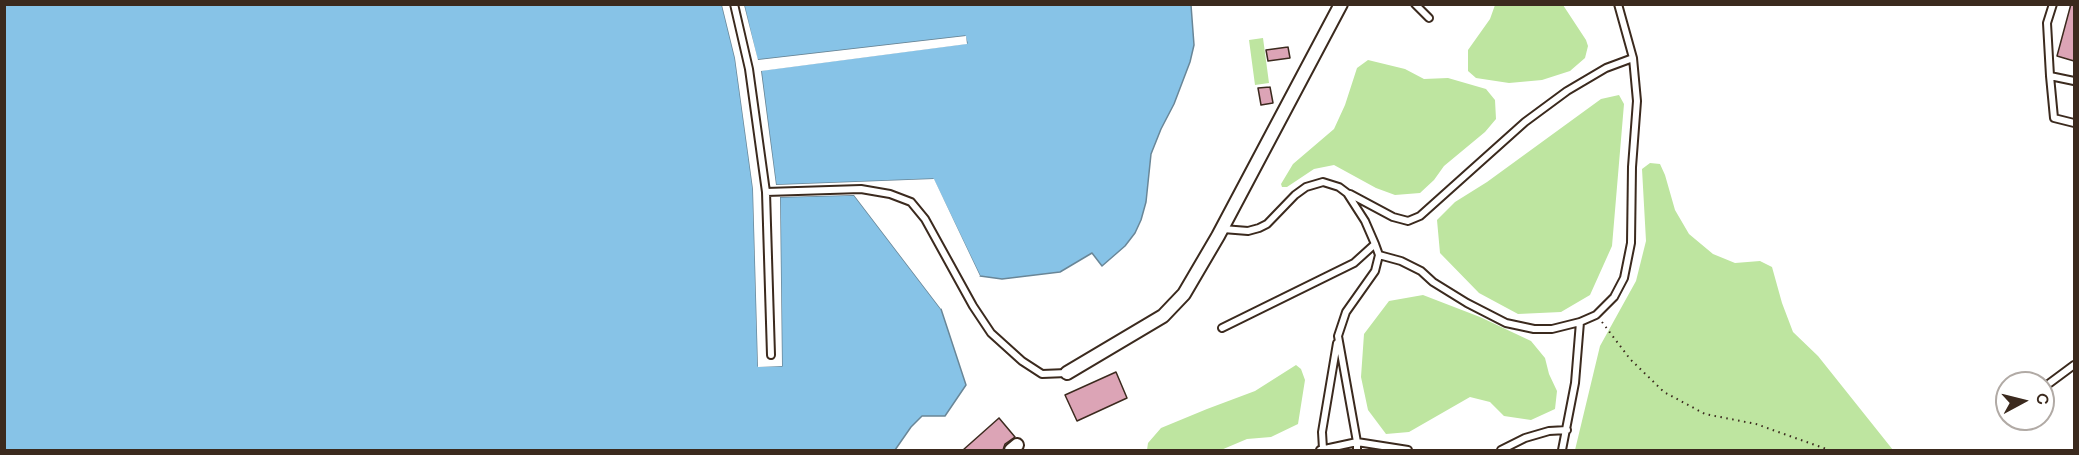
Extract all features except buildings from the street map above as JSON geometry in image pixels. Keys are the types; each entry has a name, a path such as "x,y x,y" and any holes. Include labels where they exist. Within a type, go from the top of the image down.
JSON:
{"street":[{"path":"1067,373 1163,316 1184,294 1222,229 1341,4"}],"lane":[{"path":"734,4 749,69 766,192 771,355"},
{"path":"1415,4 1429,18"},
{"path":"1379,255 1401,261 1467,303 1506,322 1534,329 1552,329 1580,322 1596,315 1614,297 1624,278 1630,243 1637,101 1633,58 1618,4"},
{"path":"2053,4 2047,23 2054,118 2074,123"},
{"path":"1222,229 1248,231 1267,225 1294,195 1306,187 1323,182 1340,187 1393,217 1408,221 1420,216 1525,122 1567,91 1606,68 1633,58"},
{"path":"2050,76 2074,81"},
{"path":"766,192 861,189 890,194 911,202 925,219 973,306 991,333 1022,361 1042,374 1067,373"},
{"path":"1347,193 1365,221 1379,255 1375,271 1346,312 1338,336 1322,432 1322,450 1357,442 1408,450"},
{"path":"1222,328 1354,263 1375,244"},
{"path":"1562,450 1575,383 1580,322"},
{"path":"1338,336 1357,450"},
{"path":"2055,379 2074,365"},
{"path":"1501,450 1525,438 1549,430 1567,430"}],"path":[{"path":"1596,315 1630,359 1664,392 1705,414 1756,424 1829,450"}],"green space":[{"path":"1495,5 1563,5 1586,40 1588,46 1585,58 1570,71 1542,80 1509,83 1476,78 1468,71 1468,50 1490,19"},
{"path":"1263,38 1269,83 1255,85 1249,40"},
{"path":"1368,60 1405,69 1424,79 1448,78 1486,89 1495,100 1496,119 1485,132 1444,166 1434,180 1420,193 1395,195 1376,188 1334,165 1314,169 1287,187 1282,187 1281,184 1293,164 1334,129 1345,105 1357,68"},
{"path":"1619,95 1624,104 1612,246 1590,295 1561,312 1518,314 1479,293 1440,253 1437,220 1455,202 1487,182 1601,99"},
{"path":"1650,163 1660,164 1675,210 1689,234 1713,254 1735,263 1760,261 1772,267 1793,332 1818,356 1893,450 1575,450 1600,346 1636,281 1646,241 1642,169"},
{"path":"1423,295 1480,317 1531,341 1545,358 1557,391 1555,409 1531,420 1504,416 1490,402 1470,397 1409,432 1386,434 1368,410 1361,377 1364,334 1389,301"},
{"path":"1296,365 1301,369 1305,380 1298,424 1271,437 1247,439 1221,450 1147,450 1148,443 1161,428 1255,391"}],"water":[{"path":"4,5 722,5 735,58 753,189 758,366 782,366 780,197 854,195 941,309 966,385 945,416 922,416 895,450 5,450"},
{"path":"744,5 1191,5 1194,45 1190,62 1151,154 1146,202 1135,233 1125,246 1102,266 1092,253 1060,272 1002,279 980,276 933,179 776,185 761,70 967,43 965,36 757,60"}],"pier":[{"path":"725,4 738,58 756,188 761,364 779,363 777,197 779,194 855,193 943,307 941,309 854,195 780,197 782,366 758,367 753,189 735,58 722,5"},
{"path":"741,4 744,5 758,60 966,36 967,44 761,71 776,185 934,179 980,276 977,277 932,182 774,187 758,70 761,67 964,41 963,39 757,63 754,61"}]}
